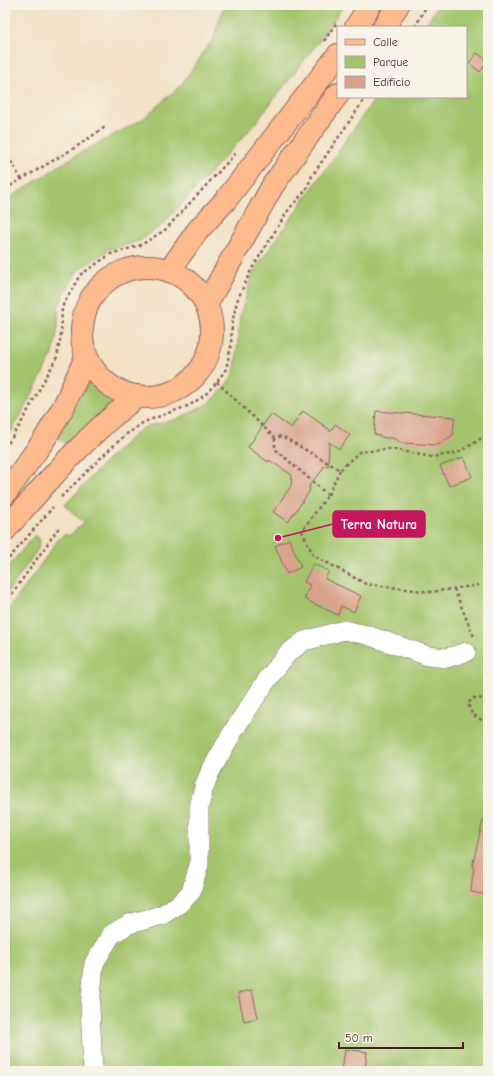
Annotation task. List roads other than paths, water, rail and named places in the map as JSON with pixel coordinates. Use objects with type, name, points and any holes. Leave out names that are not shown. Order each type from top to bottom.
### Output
[{"type":"main road","points":[[349,22],[370,5]]},
{"type":"main road","points":[[385,26],[398,5]]},
{"type":"main road","points":[[169,271],[198,230],[225,201],[330,50]]},
{"type":"main road","points":[[206,305],[273,185],[337,95]]},
{"type":"main road","points":[[149,267],[169,271],[184,279],[197,291],[206,305],[212,335],[209,350],[203,365],[194,377],[182,387],[166,394],[138,396],[115,389],[101,379],[92,368],[86,356],[83,346],[82,327],[87,308],[97,290],[112,278],[130,269],[149,267]]},
{"type":"main road","points":[[5,494],[44,440],[64,406],[86,356]]},
{"type":"main road","points":[[5,530],[69,457],[118,411],[138,396]]},
{"type":"lane","points":[[93,1071],[90,1007],[94,963],[112,934],[129,924],[162,915],[179,904],[192,892],[199,865],[199,807],[204,787],[210,772],[235,728],[267,680],[287,654],[304,641],[344,630],[367,635],[428,656],[447,658],[466,652]]},
{"type":"place","name":"Terra Natura","points":[[278,538]]}]
